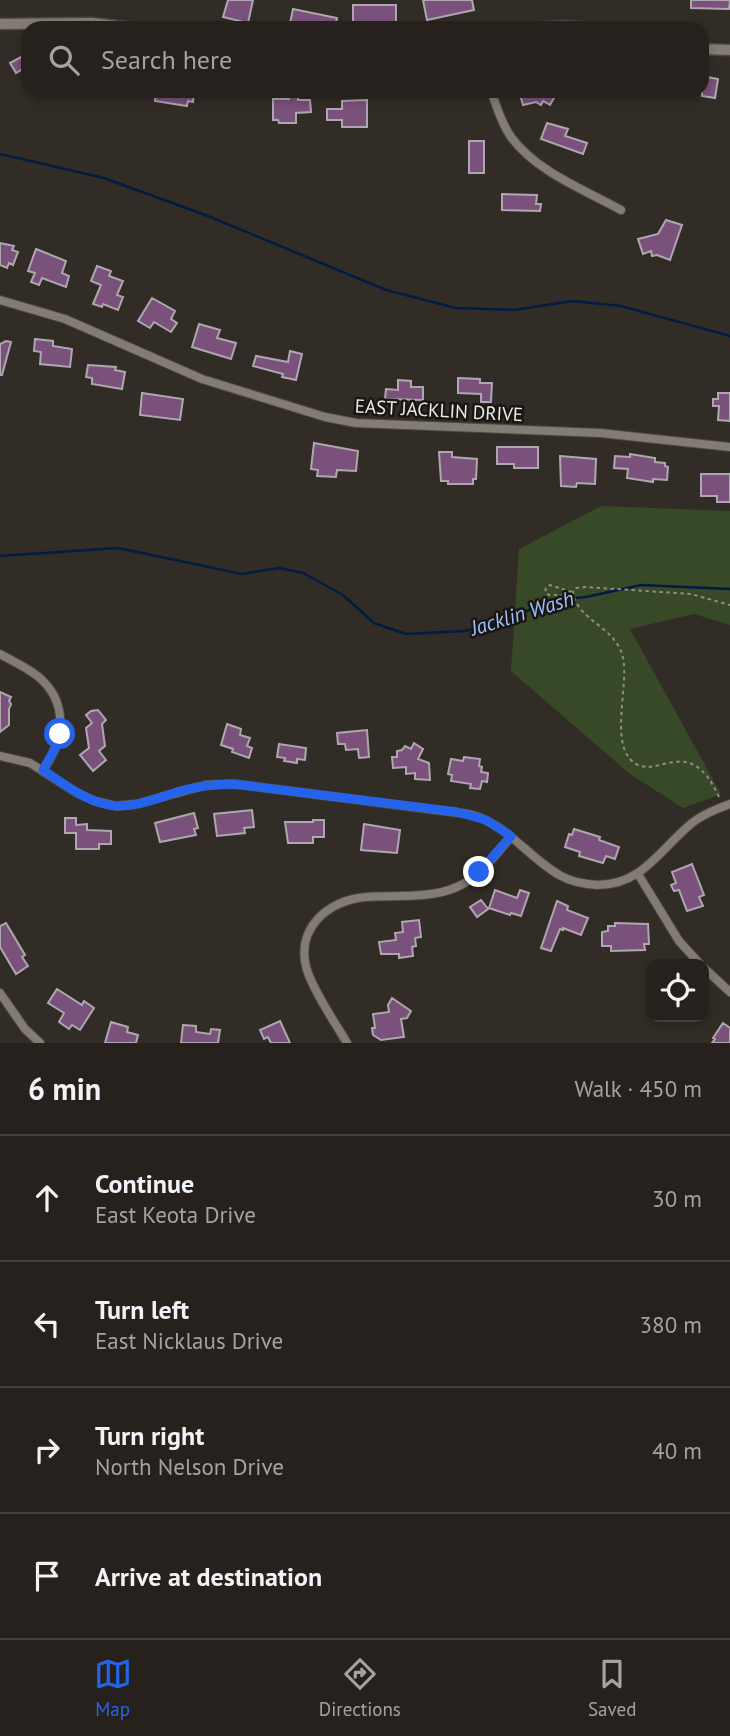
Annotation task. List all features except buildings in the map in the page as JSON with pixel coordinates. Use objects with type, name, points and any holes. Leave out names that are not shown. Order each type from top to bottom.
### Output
[{"type":"street","points":[[0,24],[21,24]]},
{"type":"street","points":[[709,49],[730,50]]},
{"type":"street","points":[[494,98],[511,137],[528,155],[547,170],[621,210]]},
{"type":"street","name":"EAST JACKLIN DRIVE","points":[[0,300],[65,318],[202,379],[304,411],[356,423],[600,433],[730,447]]},
{"type":"street","points":[[0,654],[42,680],[58,703],[60,734],[43,770]]},
{"type":"street","points":[[0,755],[43,770],[77,793],[95,801],[116,806],[137,804],[206,785],[234,784],[457,812],[486,820],[511,836],[544,865],[573,882],[602,885],[638,874],[692,823],[713,810],[728,805]]},
{"type":"street","points":[[347,1043],[307,968],[307,940],[318,918],[329,907],[350,899],[439,892],[455,888],[479,872],[511,836]]},
{"type":"street","points":[[638,874],[679,941],[695,959]]},
{"type":"street","points":[[709,973],[730,992]]},
{"type":"street","points":[[0,993],[25,1029],[40,1043]]},
{"type":"path","points":[[573,594],[550,595],[545,592],[550,585],[573,594],[583,611],[615,637],[620,645],[625,664],[621,732],[627,756],[634,763],[647,768],[677,760],[693,765],[709,778],[728,805]]},
{"type":"path","points":[[573,594],[576,588],[586,587],[643,590],[691,594],[730,605]]},
{"type":"green space","points":[[601,506],[730,511],[730,625],[694,614],[630,629],[721,794],[683,808],[630,774],[511,671],[519,549]]},
{"type":"waterway","points":[[0,154],[104,178],[208,216],[386,290],[456,308],[514,310],[573,301],[621,306],[730,336]]},
{"type":"waterway","name":"Jacklin Wash","points":[[0,556],[118,548],[242,574],[279,568],[303,573],[343,595],[374,623],[406,634],[464,631],[505,622],[547,601],[586,597],[641,585],[730,589]]},
{"type":"route","points":[[60,734],[43,770],[77,793],[95,801],[116,806],[137,804],[206,785],[234,784],[457,812],[486,820],[511,836],[479,872]]}]
